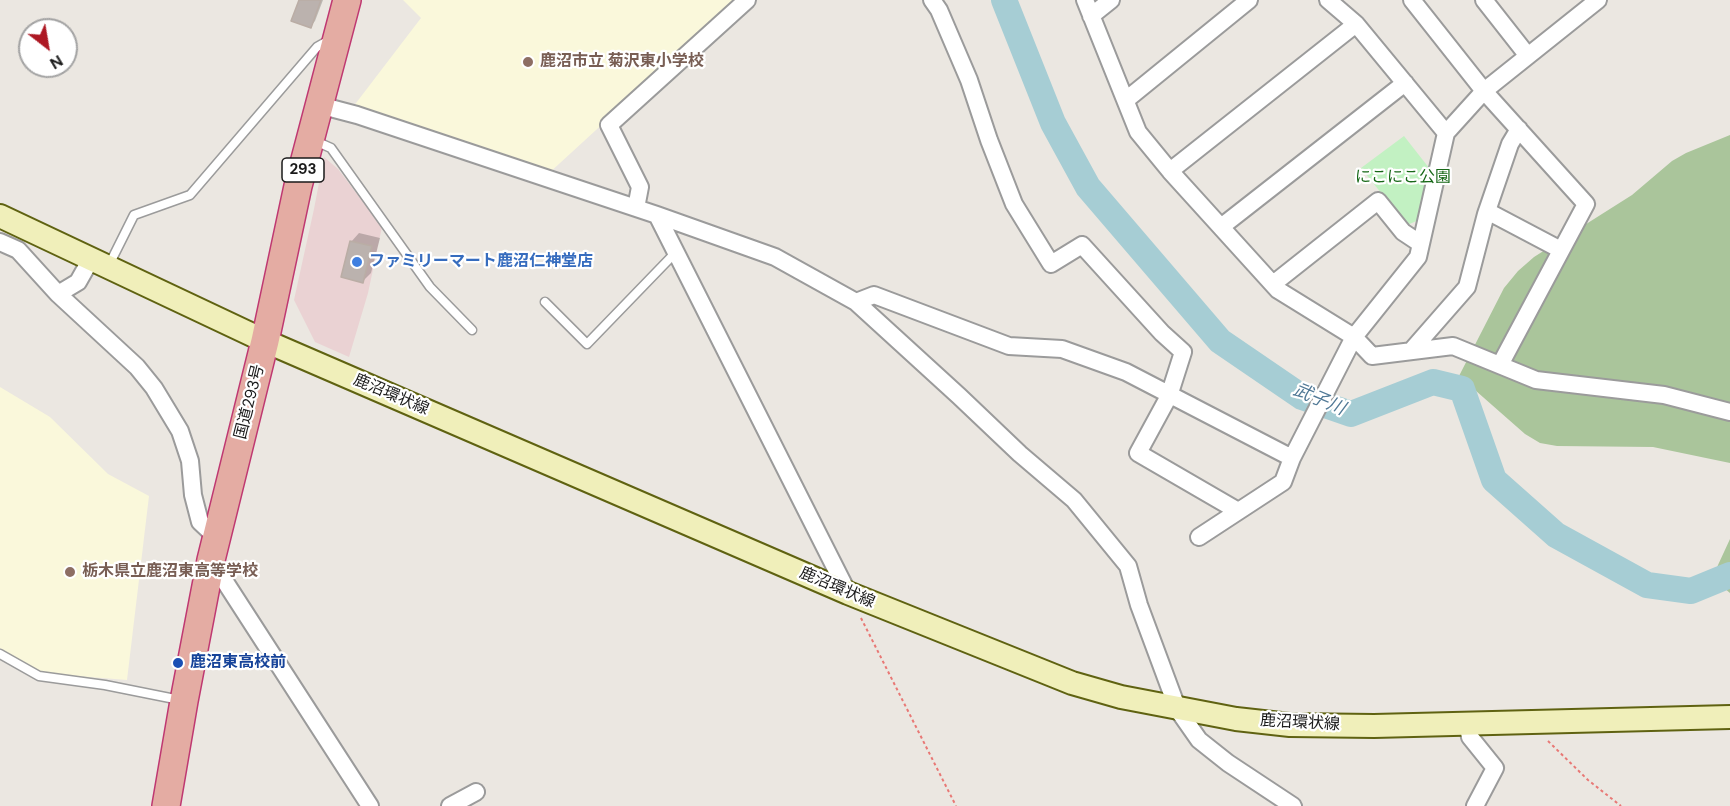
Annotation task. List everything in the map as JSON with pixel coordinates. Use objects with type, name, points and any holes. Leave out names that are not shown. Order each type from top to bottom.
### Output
[{"type":"highway","name":"国道293号","points":[[166,806],[183,701],[214,549],[265,341],[310,138],[347,0]]},
{"type":"main road","name":"鹿沼環状線","points":[[0,216],[265,341],[848,593],[1072,683],[1121,698],[1178,710],[1290,725],[1374,726],[1730,717]]},
{"type":"street","points":[[636,208],[640,187],[609,125],[747,0]]},
{"type":"street","points":[[1084,0],[1138,132],[1170,171],[1278,290],[1354,337],[1372,356],[1453,346],[1536,380],[1664,395],[1730,412]]},
{"type":"street","points":[[1091,16],[1111,0]]},
{"type":"street","points":[[1126,100],[1249,0]]},
{"type":"street","points":[[1328,0],[1356,24],[1446,133]]},
{"type":"street","points":[[1412,0],[1484,91],[1586,204],[1500,365]]},
{"type":"street","points":[[1484,0],[1528,56]]},
{"type":"street","points":[[1199,537],[1283,482],[1292,458],[1354,337],[1418,257],[1446,133],[1484,91],[1598,0]]},
{"type":"street","points":[[938,2],[1014,204],[1051,264],[1082,245],[1162,333],[1183,352],[1169,396],[1138,453],[1238,511]]},
{"type":"street","points":[[1170,171],[1356,24]]},
{"type":"street","points":[[1221,227],[1405,84]]},
{"type":"street","points":[[319,105],[357,115],[657,215],[775,257],[856,302],[1020,454],[1074,500],[1128,566],[1139,605],[1178,710],[1198,740],[1293,806]]},
{"type":"street","points":[[1411,351],[1467,287],[1487,211],[1510,144],[1519,129]]},
{"type":"street","points":[[1273,284],[1378,201],[1403,232],[1421,244]]},
{"type":"street","points":[[1487,211],[1561,250]]},
{"type":"street","points":[[657,215],[848,593]]},
{"type":"street","points":[[0,242],[18,249],[58,294],[137,367],[154,387],[180,431],[190,461],[193,495],[200,522],[367,805]]},
{"type":"street","points":[[58,294],[78,282],[100,263]]},
{"type":"street","points":[[856,302],[874,295],[1009,346],[1062,349],[1126,372],[1292,458]]},
{"type":"street","points":[[1467,723],[1470,737],[1495,768],[1475,806]]},
{"type":"street","points":[[450,806],[476,792]]},
{"type":"lane","points":[[100,263],[134,215],[190,195],[317,47],[337,36]]},
{"type":"lane","points":[[310,138],[331,148],[430,287],[472,330]]},
{"type":"lane","points":[[545,302],[587,344],[676,252]]},
{"type":"lane","points":[[0,654],[39,676],[105,685],[183,701]]},
{"type":"path","points":[[848,593],[956,806]]},
{"type":"path","points":[[1545,739],[1588,780],[1622,806]]},
{"type":"shaded area","name":"鹿沼市立 菊沢東小学校","points":[[403,0],[738,0],[548,174],[353,107],[421,18]]},
{"type":"shaded area","points":[[324,157],[338,169],[382,227],[368,293],[349,357],[315,342],[294,300]]},
{"type":"shaded area","name":"栃木県立鹿沼東高等学校","points":[[0,387],[50,417],[108,474],[149,496],[127,680],[40,673],[0,648]]},
{"type":"green space","points":[[1730,135],[1730,463],[1653,447],[1557,446],[1540,443],[1525,434],[1459,376],[1504,288],[1518,271],[1534,257],[1632,195],[1672,161]]},
{"type":"green space","name":"にこにこ公園","points":[[1404,136],[1433,173],[1419,220],[1407,225],[1361,168]]},
{"type":"green space","points":[[1730,539],[1730,593],[1712,578]]},
{"type":"building","points":[[299,0],[321,0],[311,28],[291,21]]},
{"type":"building","name":"ファミリーマート鹿沼仁神堂店","points":[[350,241],[372,246],[363,283],[341,277]]},
{"type":"waterway","name":"武子川","points":[[1004,0],[1053,123],[1088,187],[1220,341],[1302,397],[1351,414],[1433,382],[1462,389],[1494,480],[1556,535],[1647,585],[1691,591],[1730,575]]},
{"type":"place","name":"鹿沼市立 菊沢東小学校","points":[[528,62]]},
{"type":"place","name":"ファミリーマート鹿沼仁神堂店","points":[[357,262]]},
{"type":"place","name":"栃木県立鹿沼東高等学校","points":[[70,572]]},
{"type":"place","name":"鹿沼東高校前","points":[[178,663]]}]
